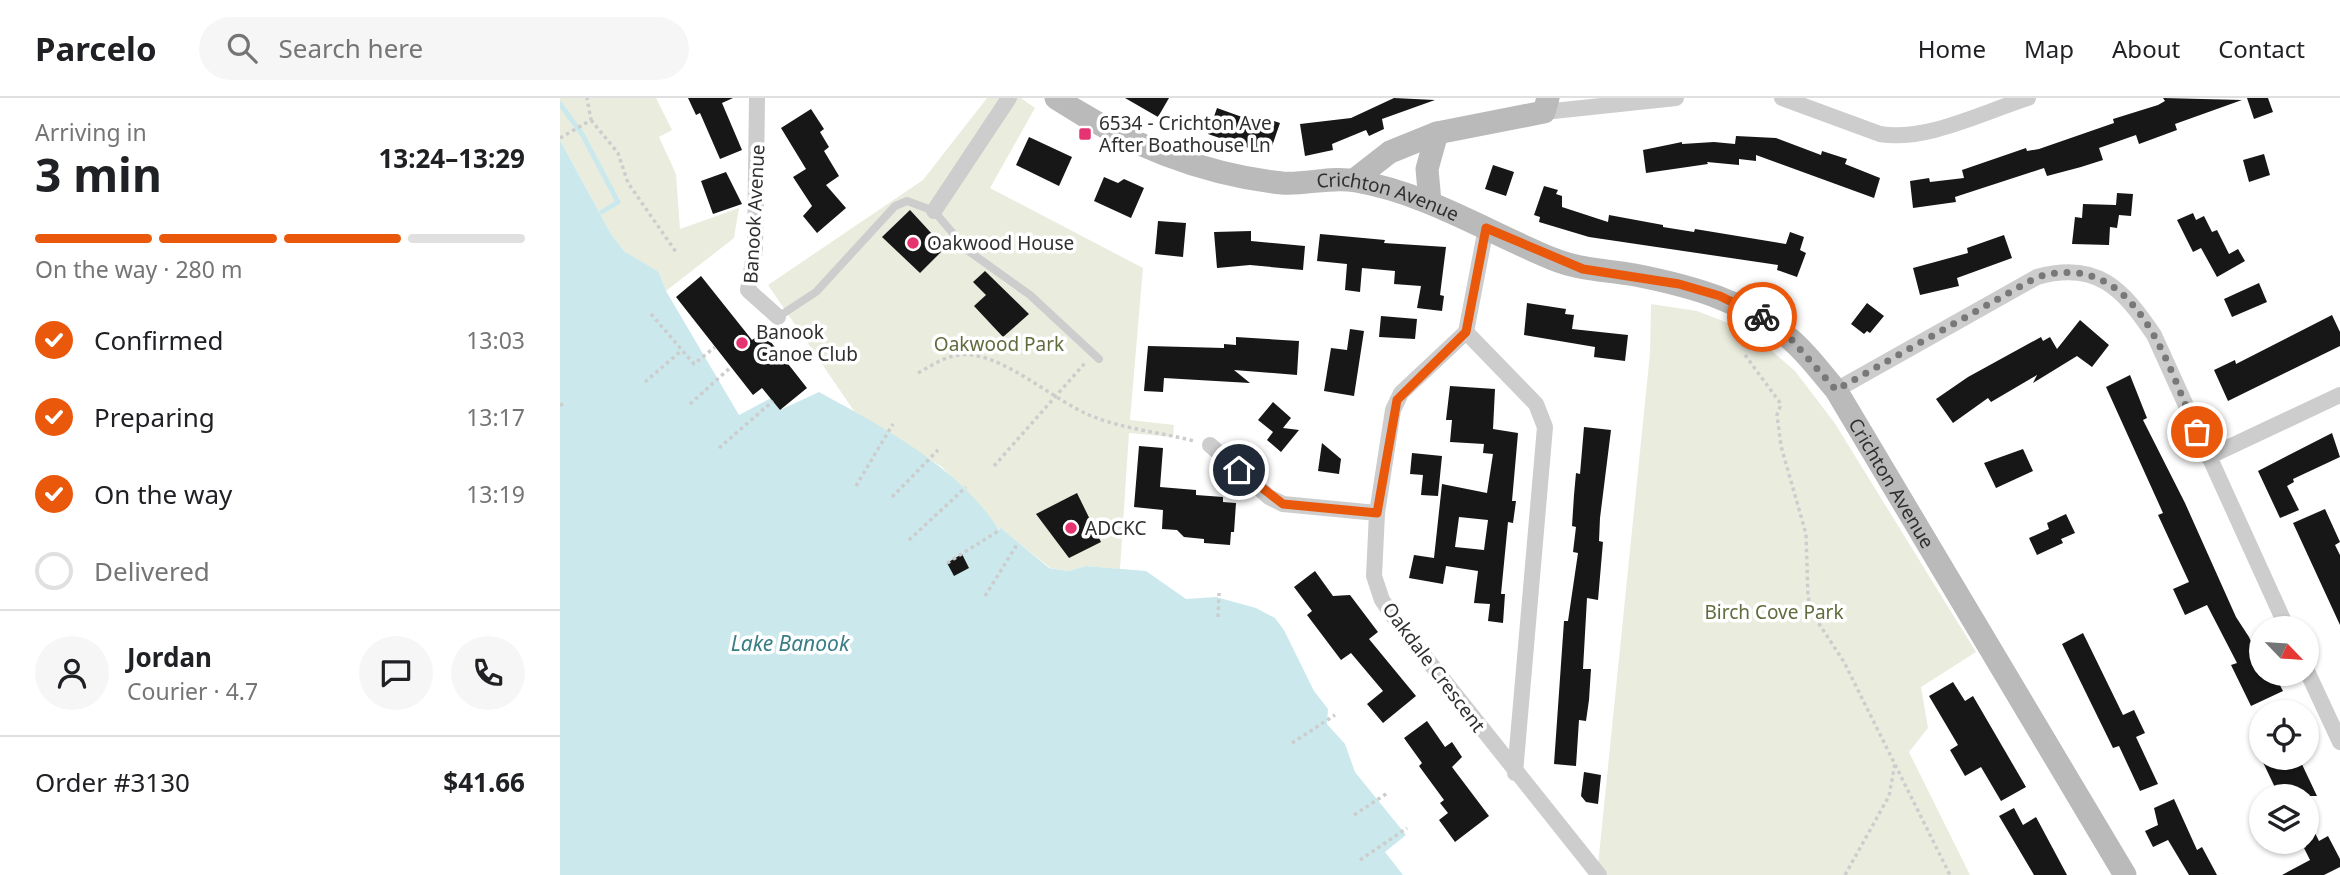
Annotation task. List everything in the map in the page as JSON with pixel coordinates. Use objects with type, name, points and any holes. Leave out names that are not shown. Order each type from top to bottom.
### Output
[{"type":"street","name":"Banook Avenue","points":[[757,98],[755,250],[748,290],[778,317]]},
{"type":"street","points":[[934,211],[1009,98]]},
{"type":"street","name":"Crichton Avenue","points":[[1056,98],[1134,143],[1224,174],[1284,183],[1354,180],[1430,202],[1583,269],[1633,275],[1720,296],[1759,315],[1791,339],[1836,390],[2125,875]]},
{"type":"street","points":[[1354,180],[1390,152],[1437,133],[1546,105],[1676,98]]},
{"type":"street","points":[[1782,98],[1880,134],[1896,137],[1923,132],[2028,98]]},
{"type":"street","points":[[1430,202],[1427,169],[1437,133]]},
{"type":"street","points":[[1486,228],[1466,332],[1536,404],[1545,427],[1515,773]]},
{"type":"street","points":[[1836,390],[2037,277],[2057,271],[2076,273],[2115,285],[2131,301],[2154,335],[2281,616]]},
{"type":"street","name":"Oakdale Crescent","points":[[1466,332],[1397,400],[1377,513],[1374,576],[1382,600],[1515,773],[1600,875]]},
{"type":"street","points":[[2208,457],[2340,395]]},
{"type":"street","points":[[1210,445],[1269,497],[1283,504],[1377,513]]},
{"type":"street","points":[[2314,686],[2340,742]]},
{"type":"lane","points":[[778,317],[816,292],[895,206],[907,201],[934,211],[967,250],[1030,295],[1096,356]]},
{"type":"path","points":[[587,98],[589,120],[618,153],[628,183],[677,252]]},
{"type":"path","points":[[562,136],[589,120]]},
{"type":"path","points":[[651,314],[694,364],[715,347]]},
{"type":"path","points":[[645,382],[681,349]]},
{"type":"path","points":[[918,373],[947,356],[974,355],[1001,365],[1052,397],[1111,424],[1210,445]]},
{"type":"path","points":[[1745,355],[1781,404],[1777,415],[1781,446],[1806,534],[1806,577],[1812,613],[1844,662],[1951,875]]},
{"type":"path","points":[[994,466],[1052,397],[1096,356]]},
{"type":"path","points":[[690,404],[731,367]]},
{"type":"path","points":[[719,448],[773,401]]},
{"type":"path","points":[[856,486],[893,424]]},
{"type":"path","points":[[892,497],[938,450]]},
{"type":"path","points":[[909,540],[965,487]]},
{"type":"path","points":[[947,562],[1000,530]]},
{"type":"path","points":[[985,596],[1018,543]]},
{"type":"path","points":[[1218,618],[1219,593]]},
{"type":"path","points":[[1292,743],[1335,715]]},
{"type":"path","points":[[1845,875],[1889,796],[1895,761]]},
{"type":"path","points":[[1354,815],[1389,792]]},
{"type":"path","points":[[1360,860],[1408,828]]},
{"type":"green space","points":[[560,98],[656,98],[672,130],[659,137],[676,174],[680,229],[739,208],[734,238],[666,291],[659,272],[628,256],[611,234],[560,140]]},
{"type":"green space","name":"Oakwood Park","points":[[987,98],[1021,98],[1035,108],[990,188],[1143,268],[1130,420],[1174,425],[1173,437],[1129,433],[1120,569],[1086,566],[1068,571],[1050,568],[1000,530],[942,467],[854,411],[768,285],[923,180]]},
{"type":"green space","name":"Birch Cove Park","points":[[1651,304],[1697,311],[1728,323],[1763,343],[1795,371],[1834,422],[1976,652],[1921,687],[1928,728],[1909,752],[1970,875],[1597,875],[1650,353]]},
{"type":"water","name":"Lake Banook","points":[[560,140],[611,234],[625,252],[659,272],[666,291],[739,415],[775,396],[780,410],[819,392],[894,435],[942,468],[983,508],[999,530],[1001,528],[1049,568],[1068,571],[1086,566],[1146,571],[1186,599],[1216,597],[1256,608],[1275,618],[1284,630],[1314,691],[1328,709],[1327,724],[1345,744],[1355,772],[1406,835],[1385,852],[1403,875],[560,875]]},
{"type":"building","points":[[688,98],[733,98],[722,103],[742,150],[720,159],[700,113],[696,115]]},
{"type":"building","points":[[1125,98],[1169,98],[1158,117]]},
{"type":"building","points":[[1394,98],[1435,100],[1382,119],[1384,129],[1369,136],[1366,130],[1332,144],[1333,150],[1305,156],[1300,124],[1351,118]]},
{"type":"building","points":[[2163,98],[2242,100],[2175,124],[2177,130],[2139,144],[2136,135],[2099,148],[2103,160],[2047,176],[2044,168],[1955,197],[1956,202],[1913,208],[1910,181],[1929,178],[1930,182],[1964,178],[1962,170],[2026,148],[2027,151],[2039,149],[2114,123],[2113,119],[2158,105],[2165,101]]},
{"type":"building","points":[[2247,98],[2268,98],[2273,112],[2254,119]]},
{"type":"building","points":[[1217,108],[1256,122],[1258,116],[1280,123],[1269,155],[1208,134]]},
{"type":"building","points":[[811,109],[824,129],[820,132],[829,147],[824,151],[839,176],[826,185],[846,208],[817,233],[803,216],[812,206],[793,177],[806,169],[781,128]]},
{"type":"building","points":[[1736,136],[1776,138],[1821,155],[1822,151],[1847,159],[1845,164],[1880,178],[1874,198],[1756,155],[1756,161],[1739,159],[1739,165],[1707,162],[1708,164],[1646,173],[1643,150],[1682,142],[1735,144]]},
{"type":"building","points":[[1029,137],[1072,157],[1059,186],[1016,165]]},
{"type":"building","points":[[2264,154],[2270,175],[2249,182],[2243,160]]},
{"type":"building","points":[[1493,165],[1514,172],[1506,196],[1485,189]]},
{"type":"building","points":[[726,172],[742,204],[713,214],[701,181]]},
{"type":"building","points":[[1104,177],[1118,183],[1124,179],[1144,188],[1131,218],[1094,201]]},
{"type":"building","points":[[1544,186],[1558,190],[1556,194],[1562,196],[1562,207],[1608,222],[1609,215],[1663,227],[1694,232],[1695,229],[1786,244],[1790,232],[1804,237],[1800,250],[1806,253],[1797,277],[1777,270],[1778,265],[1589,237],[1539,222],[1540,217],[1534,215]]},
{"type":"building","points":[[2117,193],[2133,194],[2131,216],[2119,215],[2117,228],[2110,227],[2109,245],[2072,244],[2075,217],[2082,218],[2083,204],[2116,205]]},
{"type":"building","name":"Oakwood House","points":[[910,210],[945,248],[920,273],[882,237]]},
{"type":"building","points":[[2193,213],[2196,220],[2204,216],[2212,232],[2217,230],[2229,254],[2238,249],[2245,261],[2217,277],[2201,248],[2193,252],[2177,220]]},
{"type":"building","points":[[1158,221],[1186,223],[1183,257],[1155,254]]},
{"type":"building","points":[[1251,231],[1251,241],[1305,246],[1303,270],[1250,265],[1217,268],[1214,232]]},
{"type":"building","points":[[1320,234],[1385,240],[1384,243],[1446,247],[1440,295],[1444,296],[1442,311],[1417,308],[1421,286],[1394,284],[1395,271],[1362,268],[1360,292],[1345,290],[1347,264],[1317,261]]},
{"type":"building","points":[[2004,235],[2012,258],[1957,278],[1959,286],[1920,295],[1913,268],[1968,253],[1967,248]]},
{"type":"building","points":[[985,271],[1029,314],[1003,337],[974,306],[986,295],[973,282]]},
{"type":"building","name":"Banook Canoe Club","points":[[701,276],[752,340],[763,332],[807,388],[780,410],[762,388],[753,395],[676,297]]},
{"type":"building","points":[[2259,283],[2267,302],[2232,317],[2224,299]]},
{"type":"building","points":[[1527,303],[1566,309],[1565,314],[1574,315],[1572,329],[1628,335],[1625,361],[1594,357],[1595,347],[1524,335]]},
{"type":"building","points":[[1867,303],[1884,316],[1870,333],[1867,331],[1864,334],[1851,324]]},
{"type":"building","points":[[2332,315],[2340,332],[2340,346],[2228,401],[2214,370],[2235,360],[2236,364]]},
{"type":"building","points":[[1381,316],[1417,319],[1415,339],[1379,337]]},
{"type":"building","points":[[2080,320],[2109,345],[2092,367],[2077,356],[2033,383],[2037,375],[1991,402],[1988,398],[1953,423],[1936,399],[1968,377],[2041,337],[2043,341],[2050,337],[2057,349]]},
{"type":"building","points":[[1350,329],[1364,331],[1354,396],[1324,391],[1331,348],[1347,350]]},
{"type":"building","points":[[1236,337],[1299,341],[1297,375],[1234,370],[1250,383],[1164,378],[1163,392],[1144,391],[1148,346],[1224,348],[1224,344],[1236,345]]},
{"type":"building","points":[[2130,375],[2147,418],[2143,420],[2185,503],[2236,617],[2249,637],[2249,686],[2280,686],[2283,691],[2264,700],[2249,702],[2231,665],[2237,663],[2207,605],[2185,615],[2173,589],[2189,582],[2158,515],[2163,513],[2106,387]]},
{"type":"building","points":[[1450,386],[1495,389],[1493,429],[1518,433],[1512,501],[1516,501],[1513,523],[1508,522],[1501,594],[1505,594],[1503,623],[1488,621],[1490,604],[1474,603],[1478,571],[1446,566],[1443,584],[1409,578],[1414,555],[1434,558],[1442,484],[1487,493],[1493,454],[1483,453],[1484,444],[1450,442],[1452,420],[1446,420]],"holes":[[[1459,517],[1488,520],[1484,550],[1455,547]]]},
{"type":"building","points":[[1273,402],[1291,418],[1283,428],[1299,430],[1281,452],[1267,440],[1273,432],[1258,420]]},
{"type":"building","points":[[1584,427],[1611,430],[1600,518],[1599,541],[1603,542],[1598,600],[1587,598],[1583,669],[1591,669],[1589,700],[1586,721],[1579,720],[1576,766],[1554,764],[1564,621],[1568,621],[1578,553],[1573,552],[1576,527],[1572,526],[1576,473],[1580,474]]},
{"type":"building","points":[[2332,433],[2340,457],[2293,479],[2294,482],[2287,486],[2299,510],[2280,518],[2258,471]]},
{"type":"building","points":[[1322,443],[1341,459],[1339,474],[1318,471]]},
{"type":"building","points":[[1139,446],[1163,448],[1160,487],[1196,490],[1196,495],[1223,497],[1223,502],[1236,503],[1234,532],[1231,532],[1230,545],[1204,543],[1204,539],[1184,537],[1177,530],[1162,529],[1163,510],[1134,507]]},
{"type":"building","points":[[2023,449],[2033,471],[1996,488],[1984,463]]},
{"type":"building","points":[[1412,453],[1442,456],[1438,496],[1421,495],[1423,475],[1410,474]]},
{"type":"building","name":"ADCKC","points":[[1077,493],[1101,542],[1069,558],[1036,514]]},
{"type":"building","points":[[2325,509],[2340,542],[2335,545],[2340,555],[2340,625],[2293,523]]},
{"type":"building","points":[[2066,514],[2075,533],[2061,539],[2063,543],[2037,555],[2029,538],[2049,529],[2047,523]]},
{"type":"building","points":[[962,554],[969,568],[954,576],[947,563]]},
{"type":"building","points":[[1315,571],[1333,596],[1350,595],[1378,632],[1369,639],[1416,696],[1383,723],[1367,704],[1383,691],[1351,653],[1341,660],[1307,615],[1312,611],[1294,587]]},
{"type":"building","points":[[2083,633],[2123,715],[2134,710],[2145,733],[2136,737],[2158,784],[2140,791],[2119,746],[2113,748],[2062,644]]},
{"type":"building","points":[[1953,682],[1965,701],[1973,696],[2026,787],[2001,801],[1981,767],[1965,776],[1950,750],[1958,745],[1929,696]]},
{"type":"building","points":[[1427,721],[1445,747],[1452,742],[1462,757],[1452,767],[1489,816],[1455,842],[1439,820],[1448,813],[1440,803],[1444,800],[1419,766],[1422,763],[1404,738]]},
{"type":"building","points":[[2267,770],[2305,770],[2311,784],[2273,784]]},
{"type":"building","points":[[1584,772],[1601,775],[1598,804],[1586,802],[1581,796]]},
{"type":"building","points":[[2174,799],[2197,850],[2202,847],[2217,875],[2189,875],[2168,840],[2153,847],[2145,831],[2158,825],[2154,808]]},
{"type":"building","points":[[2014,808],[2023,825],[2036,817],[2067,875],[2034,875],[1999,816]]},
{"type":"building","points":[[2328,836],[2340,859],[2340,867],[2324,875],[2282,875],[2310,860],[2307,854],[2319,854],[2319,841]]},
{"type":"waterway","points":[[560,104],[582,134],[618,202],[602,212]]},
{"type":"way so far","points":[[1762,317],[1791,339],[1836,390],[1854,383],[2037,277],[2057,271],[2099,278],[2115,285],[2131,301],[2154,335],[2197,432]]},
{"type":"place","name":"6534 - Crichton Ave After Boathouse Ln","points":[[1085,134]]},
{"type":"place","name":"Oakwood House","points":[[913,243]]},
{"type":"place","name":"Banook Canoe Club","points":[[742,343]]},
{"type":"place","name":"ADCKC","points":[[1071,528]]},
{"type":"route","points":[[1239,470],[1269,497],[1283,504],[1377,513],[1393,410],[1401,393],[1466,332],[1486,228],[1583,269],[1605,270],[1679,284],[1720,296],[1762,317]]}]
